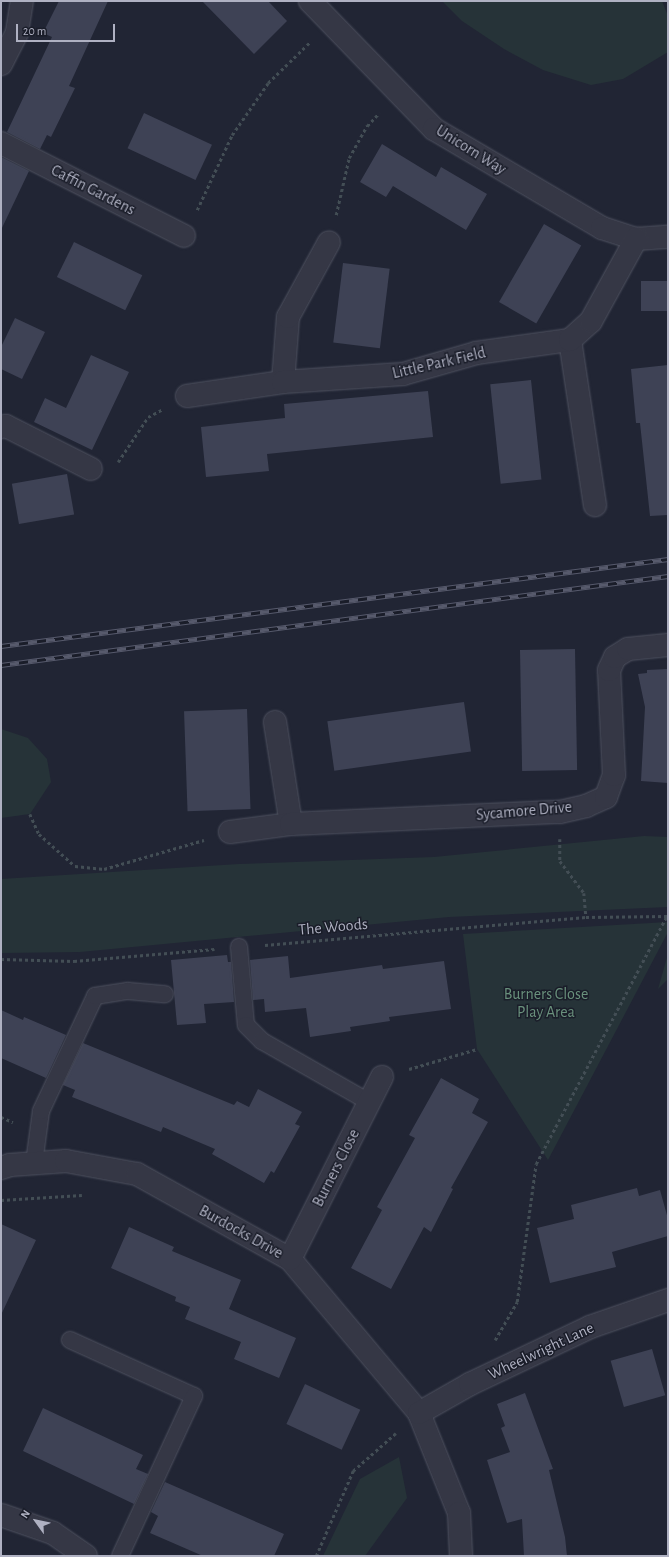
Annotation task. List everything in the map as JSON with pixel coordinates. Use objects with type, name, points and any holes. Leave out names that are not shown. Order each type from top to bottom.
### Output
[{"type":"street","points":[[1,64],[17,32],[22,1]]},
{"type":"street","name":"Unicorn Way","points":[[310,1],[434,129],[602,228],[636,239],[668,237]]},
{"type":"street","name":"Caffin Gardens","points":[[1,143],[184,236]]},
{"type":"street","points":[[594,505],[570,340],[591,321],[636,239]]},
{"type":"street","points":[[283,382],[288,317],[329,242]]},
{"type":"street","name":"Little Park Field","points":[[187,396],[283,382],[403,374],[476,353],[570,340]]},
{"type":"street","points":[[1,427],[6,426],[91,469]]},
{"type":"street","name":"Sycamore Drive","points":[[230,832],[291,824],[560,812],[586,806],[606,797],[614,775],[609,670],[615,657],[628,649],[668,645]]},
{"type":"street","points":[[275,722],[291,824]]},
{"type":"street","name":"Burners Close","points":[[290,1258],[382,1077]]},
{"type":"street","name":"Burdocks Drive","points":[[1,1168],[34,1163],[66,1162],[137,1174],[290,1258],[419,1413],[459,1513],[461,1556]]},
{"type":"street","name":"Wheelwright Lane","points":[[419,1413],[470,1384],[590,1327],[668,1300]]},
{"type":"street","points":[[1,1515],[52,1533],[86,1556]]},
{"type":"lane","points":[[239,947],[246,1025],[262,1041],[369,1102]]},
{"type":"lane","points":[[34,1163],[41,1111],[94,996],[128,990],[165,994]]},
{"type":"lane","points":[[70,1340],[194,1396],[120,1556]]},
{"type":"path","points":[[184,236],[232,135],[268,83],[330,22]]},
{"type":"path","points":[[329,242],[349,158],[367,126],[399,92]]},
{"type":"path","points":[[91,469],[120,462],[148,417],[187,396]]},
{"type":"path","points":[[560,812],[560,861],[584,894],[586,917]]},
{"type":"path","points":[[30,814],[39,834],[75,866],[104,869],[230,832]]},
{"type":"path","points":[[493,1343],[517,1302],[536,1164],[667,916]]},
{"type":"path","name":"The Woods","points":[[1,959],[74,961],[586,917],[667,916]]},
{"type":"path","points":[[382,1077],[478,1049]]},
{"type":"path","points":[[1,1200],[84,1195]]},
{"type":"path","points":[[316,1556],[354,1471],[419,1413]]},
{"type":"green space","points":[[442,1],[662,1],[668,16],[668,52],[623,79],[591,85],[543,70],[504,49],[462,21]]},
{"type":"green space","points":[[1,729],[28,738],[47,759],[51,782],[30,814],[1,818]]},
{"type":"green space","points":[[644,836],[668,837],[668,907],[449,917],[80,952],[1,953],[1,879],[239,864],[434,857]]},
{"type":"green space","name":"Burners Close Play Area","points":[[668,922],[668,932],[548,1160],[477,1049],[463,934]]},
{"type":"green space","points":[[668,954],[668,979],[658,989]]},
{"type":"green space","points":[[399,1457],[407,1498],[365,1556],[323,1556],[360,1479]]},
{"type":"building","points":[[59,1],[108,1],[69,86],[75,88],[51,137],[47,135],[40,149],[7,132],[52,37],[43,33]]},
{"type":"building","points":[[202,1],[268,1],[287,21],[254,54]]},
{"type":"building","points":[[144,113],[212,145],[195,180],[128,148]]},
{"type":"building","points":[[382,144],[436,177],[441,167],[487,194],[466,230],[393,186],[386,197],[360,182]]},
{"type":"building","points":[[1,157],[29,171],[1,230]]},
{"type":"building","points":[[544,224],[581,246],[536,323],[499,302]]},
{"type":"building","points":[[74,242],[142,275],[125,310],[57,277]]},
{"type":"building","points":[[343,263],[390,269],[380,348],[333,342]]},
{"type":"building","points":[[641,281],[668,281],[668,311],[641,311]]},
{"type":"building","points":[[15,318],[45,332],[22,379],[1,369],[1,347]]},
{"type":"building","points":[[91,355],[129,372],[92,450],[34,422],[45,398],[66,408]]},
{"type":"building","points":[[668,365],[668,515],[650,516],[640,423],[636,423],[631,369]]},
{"type":"building","points":[[531,380],[541,479],[501,484],[490,384]]},
{"type":"building","points":[[428,391],[433,437],[267,454],[269,471],[206,477],[201,427],[285,418],[284,404]]},
{"type":"building","points":[[67,474],[74,514],[19,524],[12,484]]},
{"type":"building","points":[[575,649],[577,770],[522,771],[520,650]]},
{"type":"building","points":[[668,669],[668,783],[641,781],[645,707],[638,674],[647,673],[647,670]]},
{"type":"building","points":[[464,702],[471,752],[334,771],[327,721]]},
{"type":"building","points":[[247,709],[250,809],[188,811],[184,711]]},
{"type":"building","points":[[227,955],[228,962],[231,962],[234,1002],[204,1004],[206,1023],[177,1025],[171,960]]},
{"type":"building","points":[[288,956],[290,978],[382,965],[383,969],[444,961],[451,1009],[389,1017],[390,1021],[350,1027],[351,1031],[310,1037],[306,1008],[265,1012],[264,999],[253,1000],[250,960]]},
{"type":"building","points":[[1,1010],[23,1020],[24,1017],[66,1035],[46,1078],[1,1058]]},
{"type":"building","points":[[83,1043],[234,1105],[237,1101],[249,1107],[258,1089],[302,1112],[295,1124],[300,1126],[274,1173],[271,1171],[264,1183],[212,1154],[215,1149],[163,1127],[161,1132],[72,1097],[75,1090],[63,1085]]},
{"type":"building","points":[[441,1078],[479,1099],[472,1113],[488,1122],[451,1188],[453,1189],[431,1232],[424,1227],[391,1289],[351,1268],[382,1210],[377,1207],[415,1138],[409,1135]]},
{"type":"building","points":[[637,1188],[639,1196],[660,1190],[668,1219],[668,1236],[612,1252],[616,1267],[550,1283],[537,1228],[574,1219],[571,1205]]},
{"type":"building","points":[[1,1224],[36,1240],[1,1315]]},
{"type":"building","points":[[129,1227],[174,1247],[172,1251],[241,1280],[229,1309],[296,1338],[279,1378],[234,1359],[241,1342],[185,1319],[190,1307],[175,1301],[176,1297],[111,1268]]},
{"type":"building","points":[[652,1349],[665,1395],[624,1407],[611,1361]]},
{"type":"building","points":[[305,1384],[360,1410],[342,1450],[286,1424]]},
{"type":"building","points":[[525,1393],[553,1469],[549,1470],[565,1537],[567,1556],[524,1556],[522,1519],[507,1523],[487,1460],[510,1452],[501,1428],[505,1426],[497,1404]]},
{"type":"building","points":[[43,1408],[143,1455],[136,1469],[148,1474],[134,1504],[23,1451]]},
{"type":"building","points":[[165,1482],[284,1534],[274,1556],[203,1556],[150,1533],[158,1516],[151,1512]]},
{"type":"railway","points":[[1,646],[668,559]]},
{"type":"railway","points":[[1,665],[668,576]]}]
